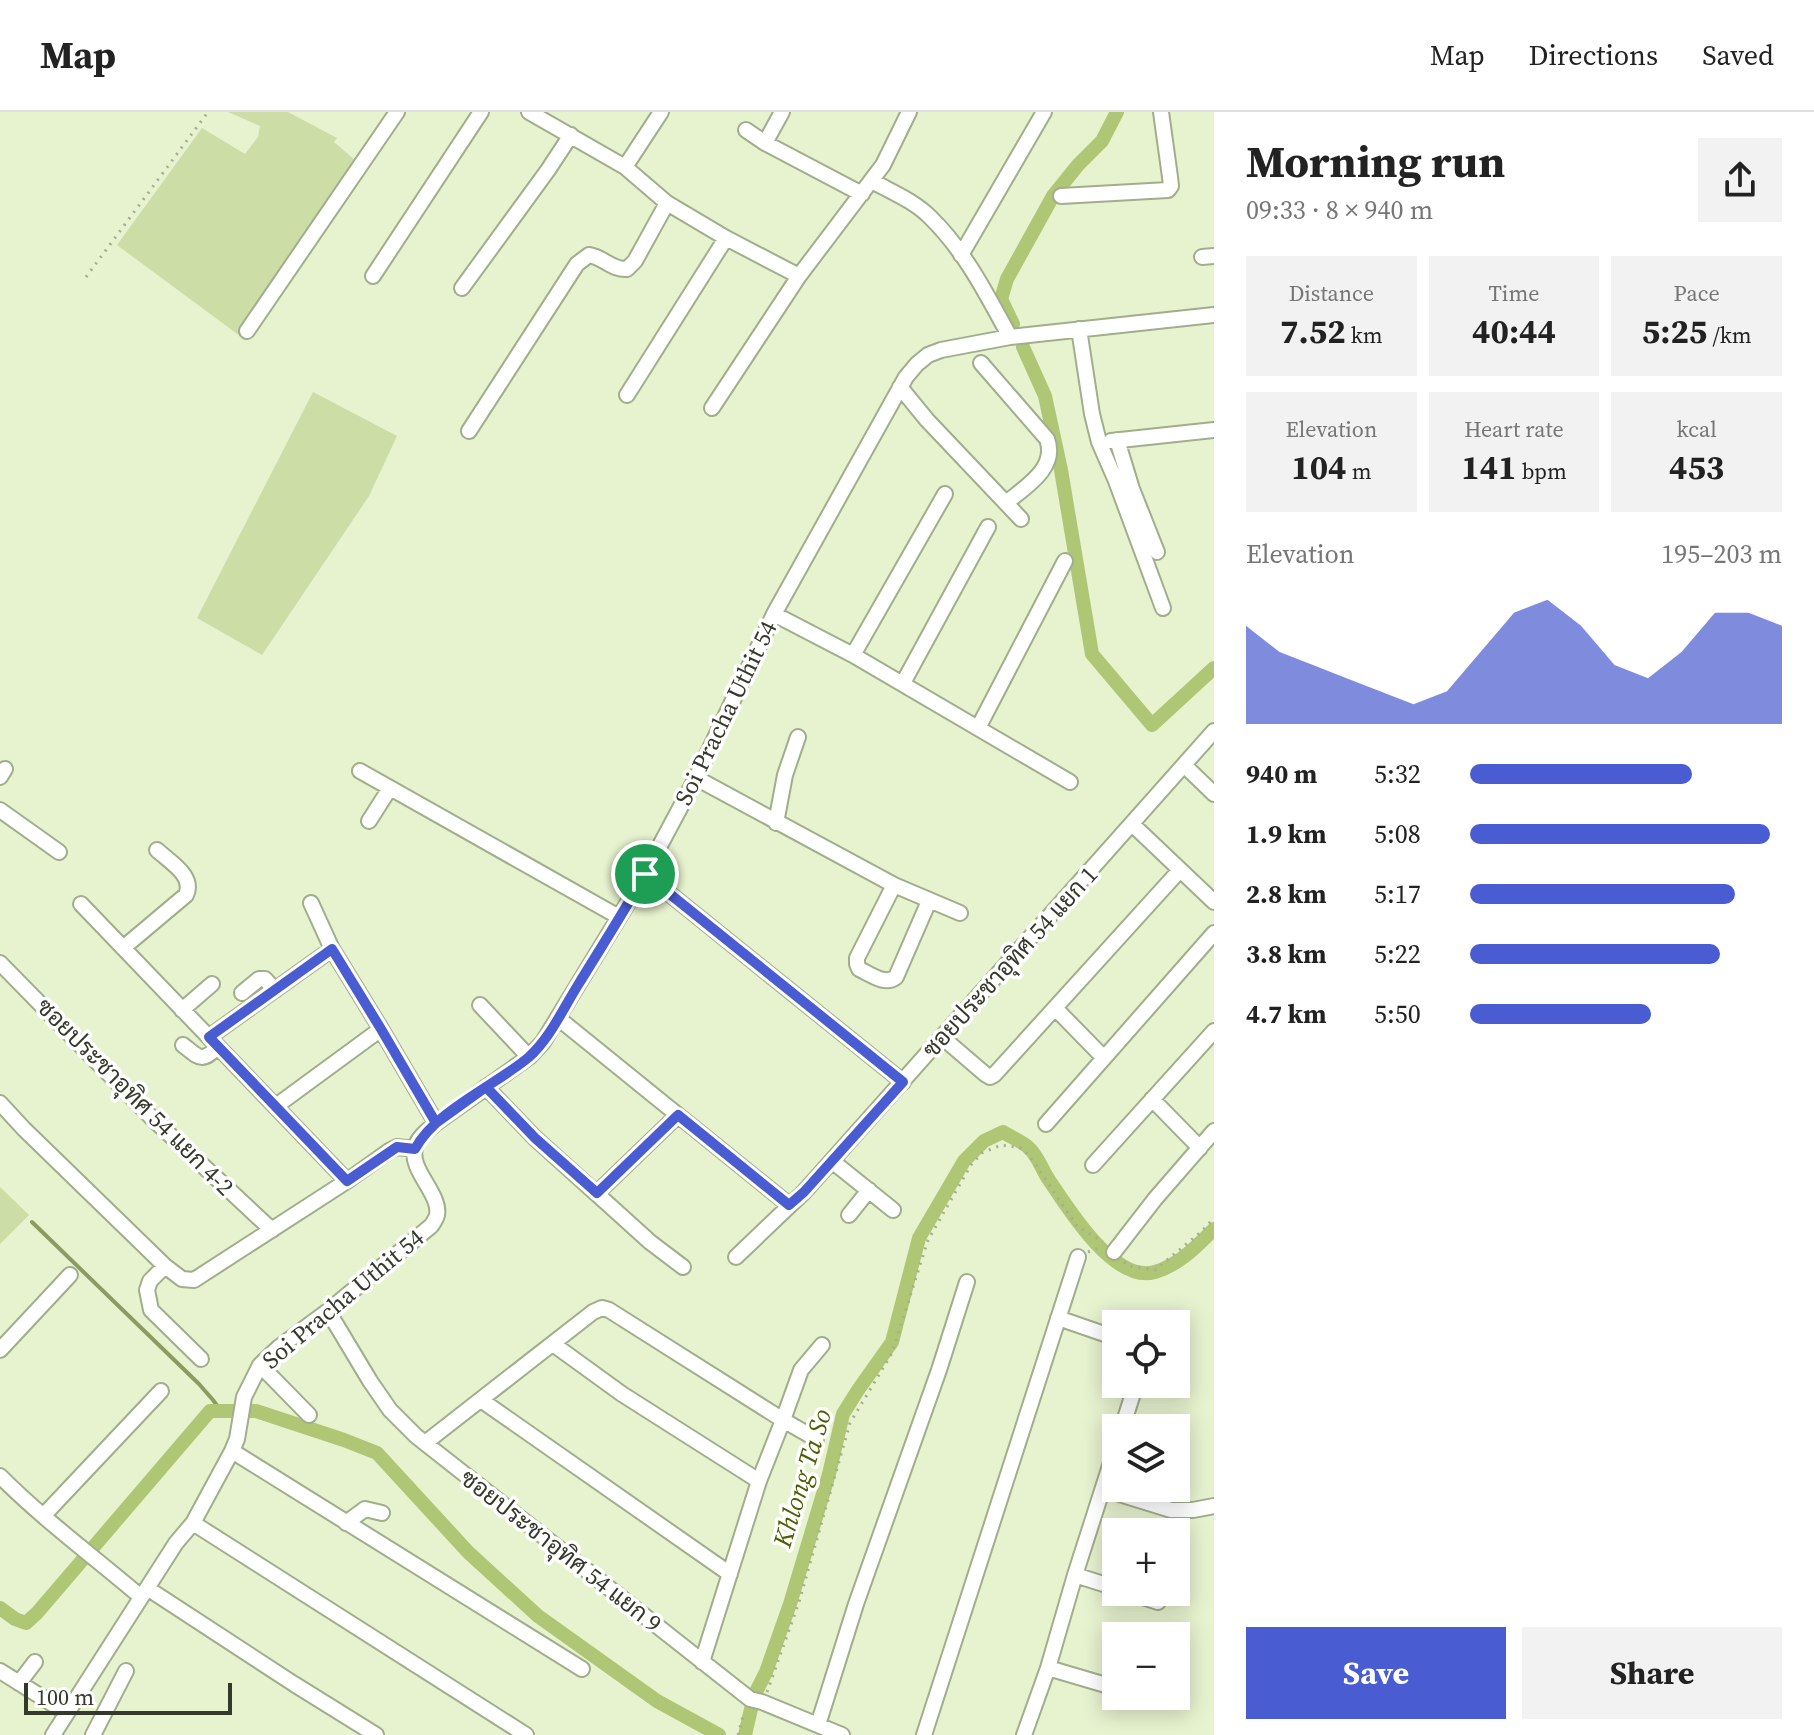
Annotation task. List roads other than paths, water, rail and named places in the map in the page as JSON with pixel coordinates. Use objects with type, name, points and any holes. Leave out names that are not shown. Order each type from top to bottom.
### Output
[{"type":"street","points":[[247,331],[397,112]]},
{"type":"street","points":[[373,276],[481,112]]},
{"type":"street","points":[[529,112],[625,167],[667,203],[799,276]]},
{"type":"street","points":[[625,167],[661,112]]},
{"type":"street","points":[[765,143],[782,112]]},
{"type":"street","points":[[712,408],[799,276],[883,165],[909,112]]},
{"type":"street","points":[[961,255],[1044,112]]},
{"type":"street","points":[[1061,196],[1168,190],[1171,186],[1161,112]]},
{"type":"street","points":[[746,130],[862,194]]},
{"type":"street","points":[[462,288],[571,135]]},
{"type":"street","points":[[872,181],[909,201],[930,217],[978,278],[1010,337]]},
{"type":"street","points":[[469,431],[577,264],[585,257],[594,255],[617,269],[627,269],[635,261],[667,203]]},
{"type":"street","points":[[627,395],[726,238]]},
{"type":"street","name":"Soi Pracha Uthit 54","points":[[53,1735],[176,1543],[193,1523],[232,1451],[244,1397],[260,1365],[431,1226],[437,1216],[436,1205],[415,1162],[415,1149],[422,1135],[529,1057],[543,1042],[645,874],[696,778],[774,614],[900,387],[917,364],[941,350],[1010,337],[1214,315]]},
{"type":"street","points":[[1079,329],[1099,442],[1163,608]]},
{"type":"street","points":[[981,363],[1049,445],[1050,457],[1046,465],[1006,503]]},
{"type":"street","points":[[900,387],[1021,519]]},
{"type":"street","points":[[1099,442],[1214,430]]},
{"type":"street","points":[[1117,440],[1157,552]]},
{"type":"street","points":[[853,655],[945,494]]},
{"type":"street","points":[[903,683],[988,527]]},
{"type":"street","points":[[978,728],[1065,561]]},
{"type":"street","points":[[774,614],[903,683],[1070,782]]},
{"type":"street","name":"ซอยประชาอุทิศ 54 แยก 1","points":[[736,1257],[804,1192],[1214,731]]},
{"type":"street","points":[[776,823],[785,775],[798,737]]},
{"type":"street","points":[[1184,765],[1214,794]]},
{"type":"street","points":[[360,771],[619,917]]},
{"type":"street","points":[[696,778],[894,885],[960,913]]},
{"type":"street","points":[[369,821],[390,788]]},
{"type":"street","points":[[0,810],[59,852]]},
{"type":"street","points":[[1132,824],[1214,902]]},
{"type":"street","points":[[123,948],[186,895],[190,888],[188,879],[157,850]]},
{"type":"street","points":[[943,1038],[990,1077],[994,1075],[1180,870]]},
{"type":"street","points":[[645,874],[903,1082]]},
{"type":"street","points":[[894,885],[857,958],[859,969],[885,981],[896,977],[929,901]]},
{"type":"street","points":[[311,903],[332,949],[436,1123]]},
{"type":"street","points":[[81,904],[347,1181]]},
{"type":"street","points":[[1046,1124],[1214,933]]},
{"type":"street","points":[[183,1045],[200,1058],[207,1058],[213,1042],[275,990],[332,949]]},
{"type":"street","name":"ซอยประชาอุทิศ 54 แยก 4-2","points":[[0,963],[155,1121],[272,1230]]},
{"type":"street","points":[[242,993],[259,979],[265,979],[275,990]]},
{"type":"street","points":[[182,1010],[212,984]]},
{"type":"street","points":[[480,1005],[529,1057]]},
{"type":"street","points":[[1055,1008],[1104,1058]]},
{"type":"street","points":[[558,1018],[789,1205]]},
{"type":"street","points":[[276,1106],[381,1029]]},
{"type":"street","points":[[1093,1165],[1214,1031]]},
{"type":"street","points":[[486,1087],[535,1138],[650,1242],[683,1267]]},
{"type":"street","points":[[1152,1099],[1200,1148]]},
{"type":"street","points":[[0,1103],[165,1266],[182,1279],[194,1280],[397,1147],[415,1149]]},
{"type":"street","points":[[597,1193],[678,1115]]},
{"type":"street","points":[[1108,1247],[1214,1131]]},
{"type":"street","points":[[832,1161],[893,1210]]},
{"type":"street","points":[[849,1215],[869,1190]]},
{"type":"street","points":[[924,1735],[1078,1257]]},
{"type":"street","points":[[165,1266],[150,1281],[147,1290],[151,1310],[201,1359]]},
{"type":"street","points":[[0,1350],[70,1275]]},
{"type":"street","points":[[818,1725],[856,1604],[967,1282]]},
{"type":"street","points":[[425,1443],[602,1308],[816,1439]]},
{"type":"street","name":"ซอยประชาอุทิศ 54 แยก 9","points":[[328,1311],[390,1410],[425,1443],[702,1662],[756,1700],[842,1735]]},
{"type":"street","points":[[1058,1318],[1102,1333]]},
{"type":"street","points":[[553,1344],[622,1394],[759,1481]]},
{"type":"street","points":[[702,1662],[759,1481],[801,1370],[822,1345]]},
{"type":"street","points":[[260,1365],[309,1415]]},
{"type":"street","points":[[44,1515],[161,1391]]},
{"type":"street","points":[[481,1400],[730,1574]]},
{"type":"street","points":[[232,1451],[582,1669]]},
{"type":"street","points":[[0,1476],[73,1542],[144,1592],[376,1735]]},
{"type":"street","points":[[1024,1735],[1102,1492]]},
{"type":"street","points":[[1145,1502],[1171,1510],[1214,1506]]},
{"type":"street","points":[[346,1523],[365,1509],[382,1513]]},
{"type":"street","points":[[193,1523],[526,1735]]},
{"type":"street","points":[[1075,1575],[1102,1584]]},
{"type":"street","points":[[19,1683],[35,1662]]},
{"type":"street","points":[[1048,1668],[1102,1684]]},
{"type":"street","points":[[0,1671],[67,1713]]},
{"type":"street","points":[[93,1735],[126,1671]]},
{"type":"waterway","points":[[1013,324],[1001,299],[1007,279],[1053,196],[1102,141],[1117,112]]},
{"type":"waterway","points":[[1023,347],[1045,396],[1061,470],[1092,654],[1152,725],[1214,668]]},
{"type":"waterway","name":"Khlong Ta So","points":[[745,1735],[754,1696],[766,1672],[790,1604],[829,1474],[843,1414],[892,1342],[919,1238],[964,1161],[984,1141],[1003,1132],[1024,1144],[1035,1155],[1046,1176],[1094,1241],[1108,1256],[1139,1273],[1155,1272],[1172,1265],[1214,1229]]},
{"type":"waterway","points":[[32,1222],[199,1384],[221,1411]]},
{"type":"waterway","points":[[0,1608],[26,1623],[37,1613],[210,1411],[256,1411],[377,1453],[468,1552],[538,1616],[657,1701],[719,1735]]}]
